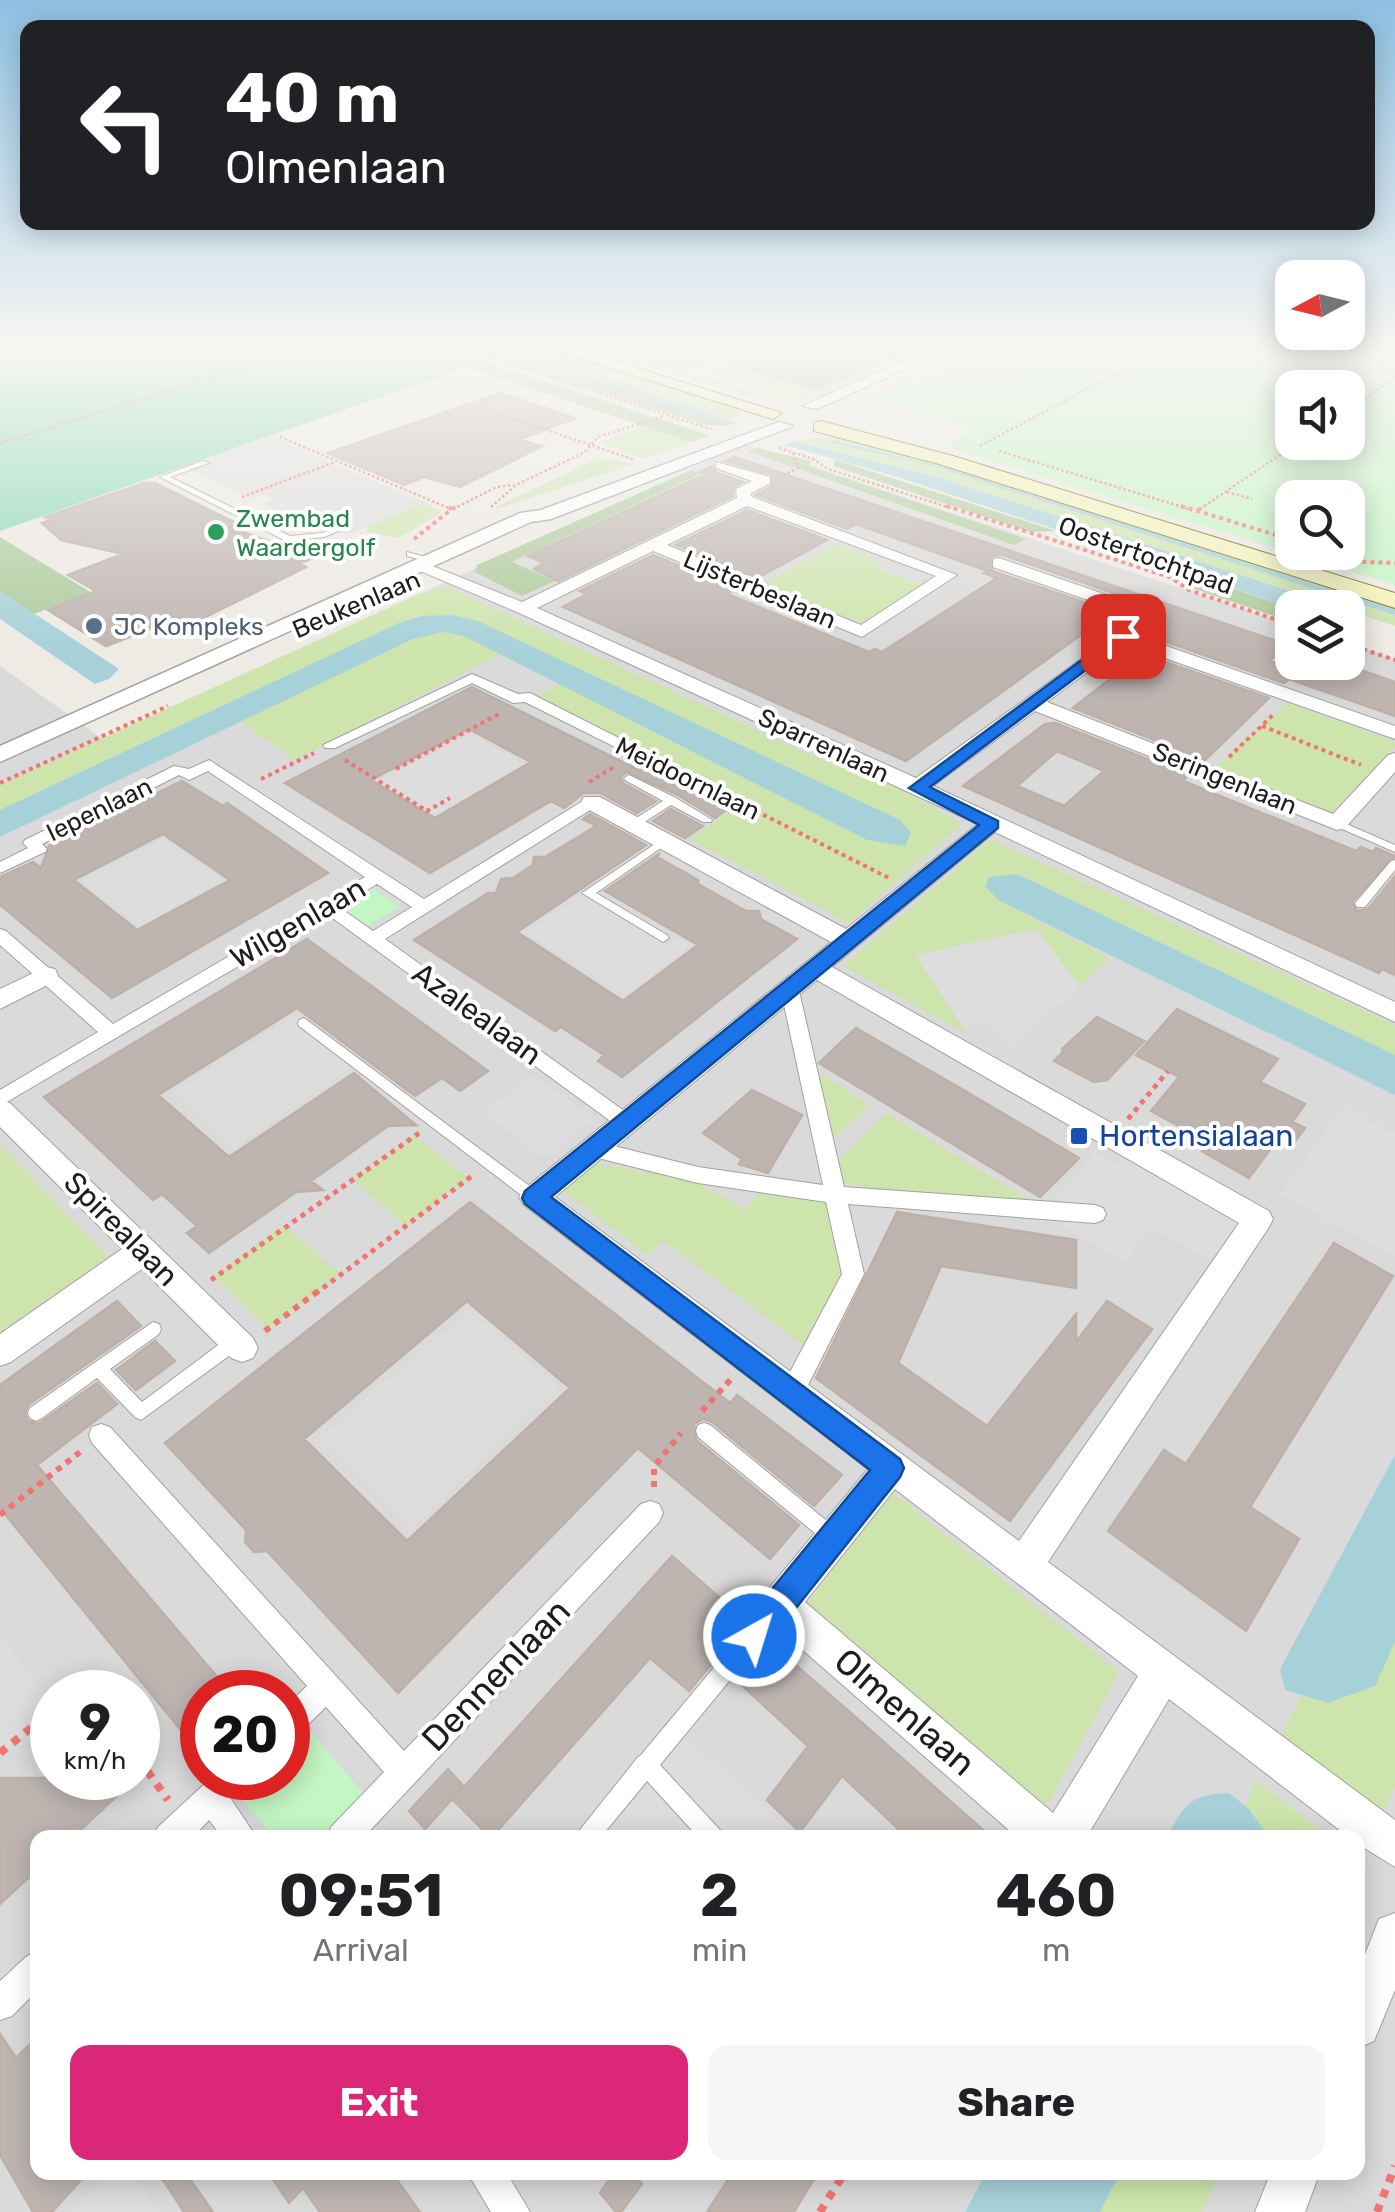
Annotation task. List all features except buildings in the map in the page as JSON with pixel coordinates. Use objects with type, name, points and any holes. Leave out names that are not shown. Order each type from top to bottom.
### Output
[{"type":"main road","points":[[913,448],[1395,601]]},
{"type":"main road","points":[[933,448],[1395,592]]},
{"type":"street","name":"Beukenlaan","points":[[0,758],[422,562],[536,522],[544,515],[716,448]]},
{"type":"street","points":[[721,465],[764,480],[740,492],[746,500]]},
{"type":"street","name":"Lijsterbeslaan","points":[[523,608],[653,544],[746,500],[949,575],[862,632],[653,544]]},
{"type":"street","name":"Sparrenlaan","points":[[422,562],[918,788],[1395,1013]]},
{"type":"street","points":[[999,562],[1133,610],[1114,625],[1123,636],[1395,733]]},
{"type":"street","points":[[918,788],[1123,636]]},
{"type":"street","name":"Meidoornlaan","points":[[330,745],[463,679],[474,679],[518,700],[525,696],[740,803]]},
{"type":"street","name":"Seringenlaan","points":[[1033,703],[1338,823],[1389,766]]},
{"type":"street","name":"Iepenlaan","points":[[0,868],[38,848],[30,843],[180,769],[189,775],[210,765],[244,788]]},
{"type":"street","points":[[244,788],[377,877]]},
{"type":"street","points":[[372,939],[591,792],[634,824],[849,942]]},
{"type":"street","points":[[991,824],[534,1198],[1395,1846]]},
{"type":"street","name":"Wilgenlaan","points":[[0,1099],[377,877],[424,907]]},
{"type":"street","name":"Azalealaan","points":[[327,906],[627,1122]]},
{"type":"street","points":[[0,935],[111,1034]]},
{"type":"street","points":[[818,968],[1258,1219],[1024,1566]]},
{"type":"street","points":[[0,1000],[46,976]]},
{"type":"street","points":[[790,991],[853,1274],[792,1391]]},
{"type":"street","name":"Spirealaan","points":[[0,1110],[239,1345]]},
{"type":"street","points":[[594,1150],[698,1175],[837,1195],[1095,1214]]},
{"type":"street","points":[[0,1352],[142,1252]]},
{"type":"street","points":[[101,1435],[403,1772]]},
{"type":"street","points":[[779,1604],[890,1468]]},
{"type":"street","name":"Dennenlaan","points":[[349,1830],[650,1513]]},
{"type":"street","name":"Olmenlaan","points":[[779,1604],[1041,1830]]},
{"type":"street","points":[[1067,1830],[1162,1672]]},
{"type":"street","points":[[310,1703],[326,1688]]},
{"type":"street","points":[[177,1830],[208,1800]]},
{"type":"street","points":[[226,1800],[239,1830]]},
{"type":"street","points":[[1365,2008],[1395,1935]]},
{"type":"street","points":[[0,2004],[30,1975]]},
{"type":"street","points":[[490,2180],[512,2212]]},
{"type":"street","points":[[1280,2212],[1293,2180]]},
{"type":"lane","points":[[205,463],[164,478],[289,539],[324,535],[346,526]]},
{"type":"lane","points":[[630,778],[707,820]]},
{"type":"lane","points":[[634,824],[672,800]]},
{"type":"lane","points":[[1338,823],[1395,849]]},
{"type":"lane","points":[[664,841],[588,893],[664,938]]},
{"type":"lane","points":[[1361,904],[1395,863]]},
{"type":"lane","points":[[304,1023],[534,1198]]},
{"type":"lane","points":[[36,1413],[153,1329]]},
{"type":"lane","points":[[100,1370],[141,1412],[239,1345]]},
{"type":"lane","points":[[704,1431],[833,1538]]},
{"type":"lane","points":[[592,1830],[779,1604]]},
{"type":"lane","points":[[645,1764],[707,1830]]},
{"type":"path","points":[[306,448],[452,510]]},
{"type":"path","points":[[483,514],[516,485],[589,448]]},
{"type":"path","points":[[601,448],[642,462]]},
{"type":"path","name":"Oostertochtpad","points":[[798,448],[828,469],[1170,577],[1189,590],[1275,619]]},
{"type":"path","points":[[1275,459],[1197,511],[1275,535]]},
{"type":"path","points":[[221,506],[338,462]]},
{"type":"path","points":[[413,539],[452,510],[497,487],[516,485]]},
{"type":"path","points":[[1228,492],[1252,499]]},
{"type":"path","points":[[1365,562],[1395,562]]},
{"type":"path","points":[[1365,650],[1395,660]]},
{"type":"path","points":[[1212,773],[1293,697]]},
{"type":"path","points":[[396,769],[518,700]]},
{"type":"path","points":[[1262,726],[1389,766]]},
{"type":"path","points":[[462,733],[472,739]]},
{"type":"path","points":[[244,788],[330,745],[332,752],[426,810],[450,798]]},
{"type":"path","points":[[591,792],[638,753]]},
{"type":"path","name":"Meidoornlaan","points":[[740,803],[912,890]]},
{"type":"path","points":[[1113,1136],[1168,1071]]},
{"type":"path","points":[[188,1296],[436,1121]]},
{"type":"path","points":[[239,1345],[489,1163]]},
{"type":"path","points":[[0,1515],[101,1435]]},
{"type":"path","points":[[0,1753],[30,1729]]},
{"type":"path","points":[[160,1799],[177,1830]]},
{"type":"path","points":[[1378,2212],[1395,2166]]},
{"type":"path","points":[[820,2212],[841,2180]]},
{"type":"shaded area","points":[[234,448],[298,448],[425,502],[347,535],[334,529],[325,532],[264,504],[273,499],[260,494],[250,498],[190,470],[198,467],[192,463]]},
{"type":"shaded area","points":[[736,448],[758,448],[1275,619],[1275,680],[1365,680],[1365,649],[1395,659],[1395,2212],[0,2212],[0,666],[104,740]]},
{"type":"shaded area","points":[[471,735],[526,765],[436,814],[381,780]]},
{"type":"shaded area","points":[[163,838],[223,880],[140,926],[82,881]]},
{"type":"shaded area","points":[[581,895],[667,945],[678,938],[692,946],[625,996],[524,932]]},
{"type":"shaded area","points":[[1036,929],[1080,986],[1016,1044],[995,1034],[987,1023],[963,1027],[915,955]]},
{"type":"shaded area","points":[[298,1014],[360,1062],[234,1147],[173,1093]]},
{"type":"shaded area","points":[[534,1075],[595,1119],[544,1159],[483,1112]]},
{"type":"shaded area","points":[[1342,1107],[1395,1134],[1395,1257],[1280,1194]]},
{"type":"shaded area","points":[[1095,1152],[1118,1164],[1127,1152],[1244,1217],[1212,1262],[1151,1227],[1124,1263],[1062,1225],[1074,1210],[1055,1198]]},
{"type":"shaded area","points":[[469,1311],[559,1386],[410,1528],[319,1439]]},
{"type":"shaded area","points":[[0,1634],[30,1675],[30,1730],[0,1757]]},
{"type":"shaded area","points":[[678,1728],[787,1830],[596,1830]]},
{"type":"shaded area","points":[[99,2180],[138,2180],[159,2212],[71,2212]]},
{"type":"green space","points":[[0,448],[235,448],[0,531]]},
{"type":"green space","points":[[616,448],[674,448],[645,458]]},
{"type":"green space","points":[[758,448],[811,461],[809,466],[1026,539],[1014,545],[747,451]]},
{"type":"green space","points":[[823,448],[853,448],[939,468],[1320,590],[1284,590],[937,477]]},
{"type":"green space","points":[[855,448],[885,448],[943,462],[1275,566],[1275,570],[1287,570],[1350,590],[1335,590],[964,472]]},
{"type":"green space","points":[[951,448],[1275,448],[1275,460],[1365,460],[1365,448],[1395,448],[1395,585],[1346,570],[1365,570],[1365,480],[1275,480],[1275,548]]},
{"type":"green space","points":[[598,458],[634,464],[496,509],[496,507]]},
{"type":"green space","points":[[836,460],[1056,531],[1030,532],[833,466]]},
{"type":"green space","points":[[692,470],[700,474],[512,562],[555,581],[522,596],[475,572],[477,565]]},
{"type":"green space","points":[[425,502],[442,512],[399,538],[367,532],[368,526]]},
{"type":"green space","points":[[0,537],[92,593],[34,614],[0,591]]},
{"type":"green space","points":[[835,544],[879,561],[873,567],[923,586],[861,623],[763,584]]},
{"type":"green space","points":[[1178,571],[1275,602],[1275,616],[1195,589]]},
{"type":"green space","points":[[447,587],[828,763],[896,787],[962,824],[849,923],[690,839],[738,805],[532,700],[559,684],[867,840],[911,833],[422,616],[343,649],[0,810],[0,785],[419,594]]},
{"type":"green space","points":[[1365,595],[1395,604],[1395,609],[1365,599]]},
{"type":"green space","points":[[1365,604],[1395,614],[1395,626],[1365,616]]},
{"type":"green space","points":[[444,632],[464,636],[500,654],[295,760],[240,721],[413,639]]},
{"type":"green space","points":[[1287,702],[1395,742],[1395,747],[1331,813],[1217,766]]},
{"type":"green space","points":[[990,839],[1395,1025],[1395,1055],[1017,874],[998,900],[1109,958],[1080,986],[1036,929],[916,955],[967,1034],[843,966]]},
{"type":"green space","points":[[369,886],[400,907],[367,926],[337,905]]},
{"type":"green space","points":[[815,1071],[870,1105],[833,1140]]},
{"type":"green space","points":[[887,1113],[1051,1214],[845,1184],[837,1161]]},
{"type":"green space","points":[[415,1136],[468,1178],[405,1226],[353,1180]]},
{"type":"green space","points":[[0,1144],[108,1257],[0,1332]]},
{"type":"green space","points":[[586,1161],[690,1180],[746,1209],[761,1190],[827,1201],[845,1276],[806,1347],[664,1241],[647,1255],[556,1185]]},
{"type":"green space","points":[[284,1225],[340,1274],[267,1330],[214,1276]]},
{"type":"green space","points":[[893,1493],[1119,1672],[1044,1812],[802,1609]]},
{"type":"green space","points":[[1395,1642],[1395,1786],[1383,1814],[1281,1734],[1302,1695],[1328,1703],[1374,1686]]},
{"type":"green space","points":[[310,1732],[364,1794],[329,1830],[267,1830],[244,1800],[310,1800]]},
{"type":"green space","points":[[1257,1781],[1320,1830],[1264,1830],[1244,1805]]},
{"type":"green space","points":[[1116,2180],[1217,2180],[1202,2212],[1100,2212]]},
{"type":"water","points":[[796,448],[823,448],[937,477],[1286,590],[1275,590],[1275,602],[901,478]]},
{"type":"water","points":[[853,448],[964,472],[1335,590],[1317,590],[939,468]]},
{"type":"water","points":[[0,591],[119,669],[109,679],[95,684],[0,619]]},
{"type":"water","points":[[1365,599],[1395,609],[1395,615],[1365,605]]},
{"type":"water","points":[[452,615],[478,621],[900,820],[911,833],[905,846],[867,840],[464,636],[444,632],[413,639],[0,837],[0,810],[399,623],[422,616]]},
{"type":"water","points":[[1017,874],[1395,1055],[1395,1095],[998,900],[985,886],[989,877]]},
{"type":"water","points":[[1395,1455],[1395,1642],[1375,1686],[1328,1703],[1285,1690],[1280,1669]]},
{"type":"water","points":[[1229,1793],[1249,1809],[1264,1830],[1171,1830],[1190,1803],[1205,1796]]},
{"type":"water","points":[[982,2180],[1116,2180],[1100,2212],[965,2212]]},
{"type":"place","name":"Zwembad Waardergolf","points":[[216,532]]},
{"type":"place","name":"JC Kompleks","points":[[94,626]]},
{"type":"place","name":"Hortensialaan","points":[[1079,1136]]},
{"type":"route","points":[[754,1636],[890,1468],[534,1198],[991,824],[918,788],[1123,636]]}]
